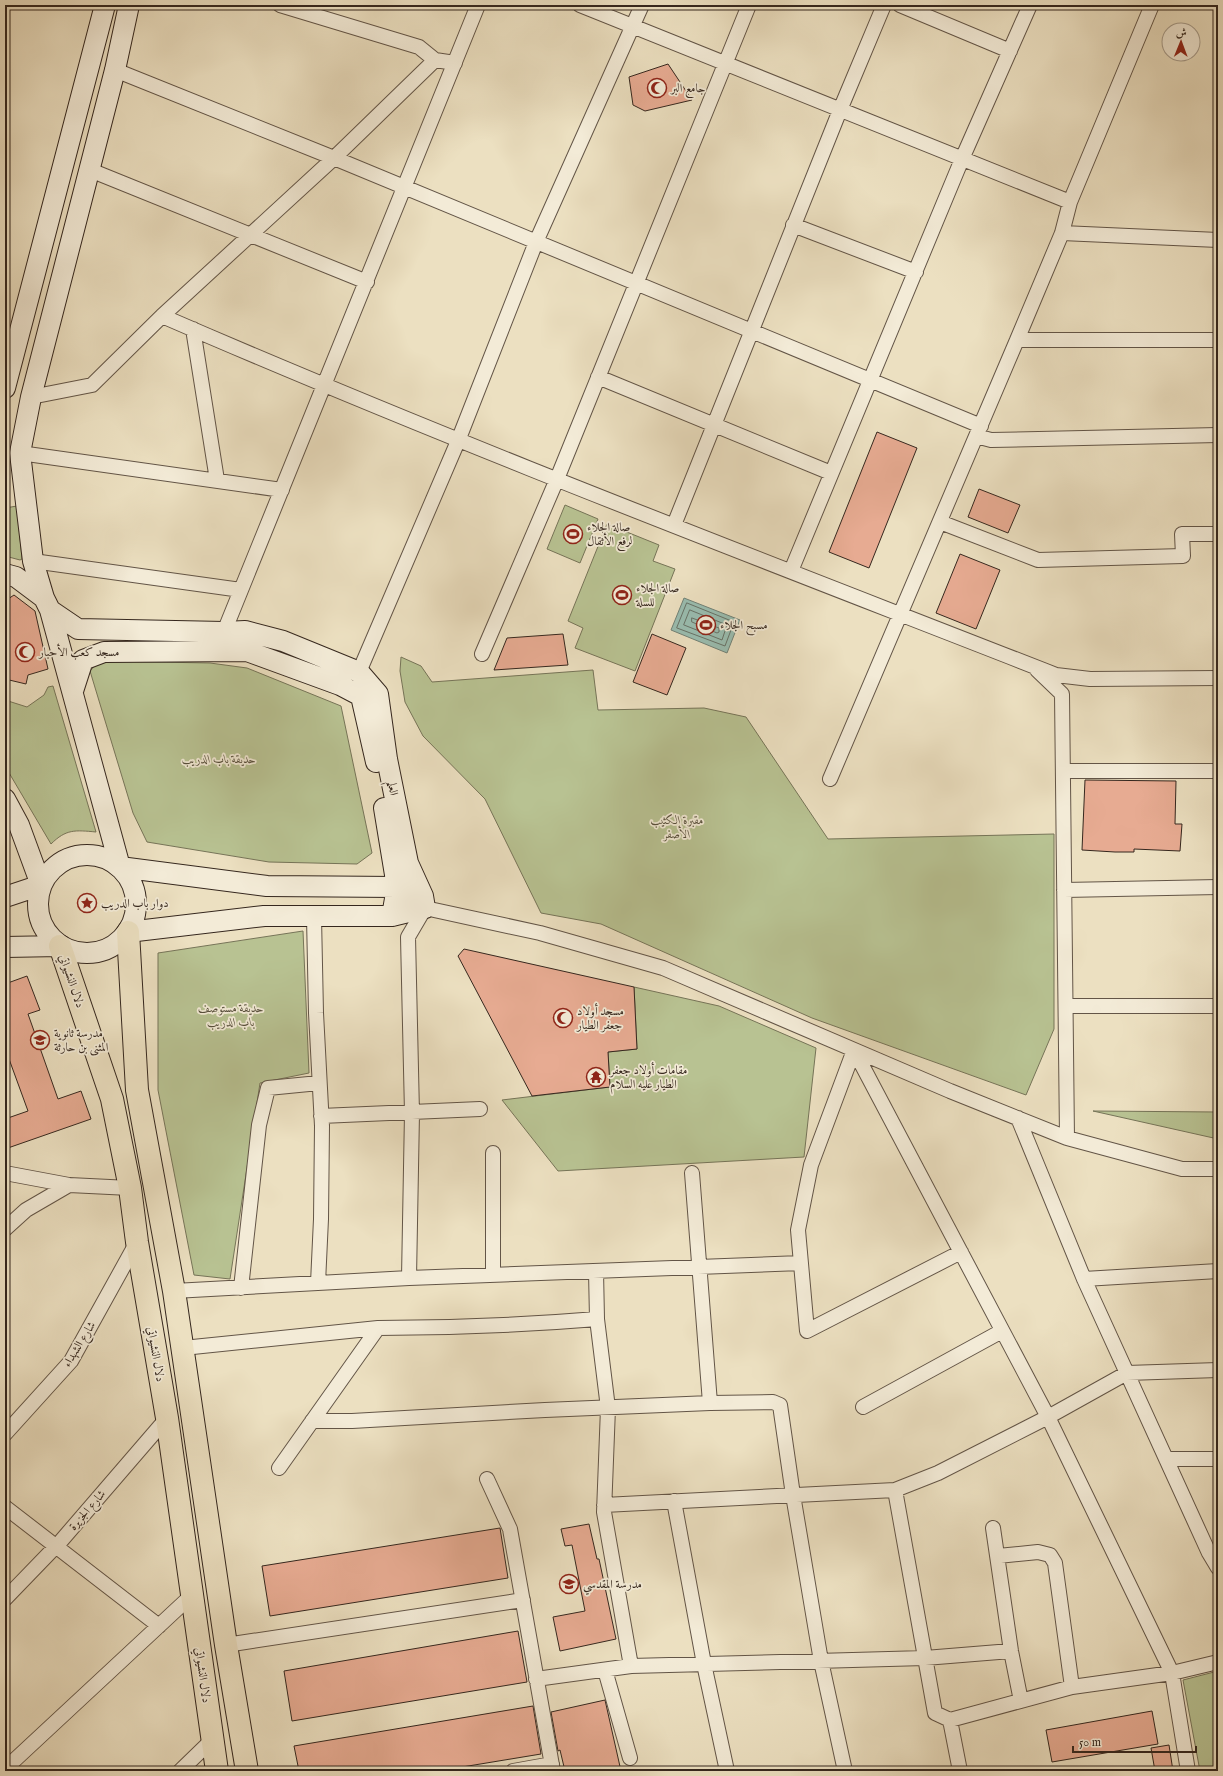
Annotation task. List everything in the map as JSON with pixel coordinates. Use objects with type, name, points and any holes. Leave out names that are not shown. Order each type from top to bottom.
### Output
[{"type":"main road","points":[[5,388],[105,5]]},
{"type":"main road","points":[[120,867],[73,691],[33,562],[20,453],[30,397],[90,170],[115,70],[129,5]]},
{"type":"main road","points":[[5,574],[16,577],[78,629],[224,632],[245,631],[283,641],[359,672]]},
{"type":"main road","points":[[73,691],[83,660],[104,652],[247,651],[340,685],[361,696]]},
{"type":"main road","name":"العلم","points":[[359,672],[361,696],[375,758],[397,887],[392,916]]},
{"type":"main road","name":"العلم","points":[[359,672],[378,694],[387,759],[408,863],[423,896],[425,908]]},
{"type":"main road","points":[[5,799],[18,825],[41,885]]},
{"type":"main road","points":[[92,854],[107,858],[120,867],[129,878],[135,891],[137,905],[134,919],[128,932],[118,943],[104,951],[89,954],[74,952],[60,946],[47,934],[39,919],[37,902],[41,885],[49,872],[61,861],[76,856],[92,854]]},
{"type":"main road","points":[[120,867],[267,886],[397,887],[425,908]]},
{"type":"main road","points":[[5,897],[41,885]]},
{"type":"main road","points":[[128,932],[264,916],[392,916],[425,908]]},
{"type":"main road","points":[[128,932],[137,1090],[174,1291],[226,1645],[247,1771]]},
{"type":"main road","points":[[5,947],[60,946]]},
{"type":"main road","name":"دلال النشيواتي","points":[[60,946],[112,1099],[130,1188],[137,1242],[167,1418],[191,1596],[217,1771]]},
{"type":"street","points":[[280,5],[419,47],[435,60],[455,63]]},
{"type":"street","points":[[224,632],[325,386],[478,5]]},
{"type":"street","points":[[580,5],[1070,202]]},
{"type":"street","points":[[359,672],[458,441],[536,242],[642,5]]},
{"type":"street","points":[[482,654],[598,377],[749,5]]},
{"type":"street","points":[[674,525],[793,225],[884,5]]},
{"type":"street","points":[[900,5],[1010,51]]},
{"type":"street","points":[[791,571],[962,158],[1030,5]]},
{"type":"street","points":[[830,779],[1062,233],[1070,202],[1152,5]]},
{"type":"street","points":[[30,397],[92,384],[162,316],[334,158],[435,60]]},
{"type":"street","points":[[115,70],[334,158],[871,380],[979,431],[991,440],[1218,435]]},
{"type":"street","points":[[90,170],[367,282]]},
{"type":"street","points":[[793,225],[916,272]]},
{"type":"street","points":[[1062,233],[1216,236]]},
{"type":"street","points":[[162,316],[458,441],[901,613],[1056,675],[1090,679],[1218,678]]},
{"type":"street","points":[[193,329],[217,480]]},
{"type":"street","points":[[1017,340],[1218,340]]},
{"type":"street","points":[[598,377],[713,426],[831,473]]},
{"type":"street","points":[[20,453],[282,490]]},
{"type":"street","points":[[940,522],[1038,560],[1183,556],[1182,534],[1218,534]]},
{"type":"street","points":[[33,562],[242,590]]},
{"type":"street","points":[[1033,666],[1062,694],[1067,1138]]},
{"type":"street","points":[[1063,771],[1218,771]]},
{"type":"street","points":[[1064,890],[1218,887]]},
{"type":"street","points":[[409,1278],[412,1113],[408,937],[425,908],[540,933],[663,968],[854,1050],[1067,1138],[1182,1169],[1218,1169]]},
{"type":"street","points":[[314,917],[316,1013],[321,1116],[321,1219],[318,1283]]},
{"type":"street","points":[[1066,1006],[1218,1006]]},
{"type":"street","points":[[854,1050],[1048,1416],[1172,1673],[1188,1771]]},
{"type":"street","points":[[854,1050],[811,1165],[798,1230],[807,1331],[961,1252]]},
{"type":"street","points":[[241,1288],[259,1125],[268,1088],[319,1084]]},
{"type":"street","points":[[321,1116],[480,1109]]},
{"type":"street","points":[[1018,1118],[1084,1280],[1166,1459],[1212,1549],[1218,1568]]},
{"type":"street","points":[[493,1153],[493,1275]]},
{"type":"street","points":[[5,1173],[69,1185],[130,1188]]},
{"type":"street","points":[[692,1173],[710,1403]]},
{"type":"street","points":[[5,1229],[26,1210],[69,1185]]},
{"type":"street","name":"شارع الشهداء","points":[[5,1434],[71,1361],[137,1242]]},
{"type":"street","points":[[174,1291],[409,1278],[801,1263]]},
{"type":"street","points":[[1084,1280],[1218,1271]]},
{"type":"street","points":[[596,1272],[597,1319],[608,1408],[604,1512],[631,1666]]},
{"type":"street","points":[[183,1348],[378,1328],[505,1326],[597,1319]]},
{"type":"street","points":[[279,1468],[378,1328]]},
{"type":"street","points":[[863,1407],[1002,1331]]},
{"type":"street","points":[[604,1505],[894,1490],[938,1473],[1127,1373],[1218,1370]]},
{"type":"street","points":[[312,1421],[352,1421],[545,1410],[710,1403],[773,1402],[780,1405],[793,1495],[821,1661],[845,1771]]},
{"type":"street","name":"شارع الجزيرة","points":[[5,1599],[55,1547],[167,1418]]},
{"type":"street","points":[[1166,1459],[1218,1459]]},
{"type":"street","points":[[487,1479],[510,1529],[552,1768],[513,1771]]},
{"type":"street","points":[[894,1490],[935,1713],[950,1720],[1072,1687],[1172,1673],[1218,1662]]},
{"type":"street","points":[[674,1501],[704,1664],[727,1771]]},
{"type":"street","points":[[5,1507],[159,1626]]},
{"type":"street","points":[[993,1528],[1011,1651],[1021,1701]]},
{"type":"street","points":[[998,1556],[1038,1552],[1050,1555],[1055,1563],[1072,1687]]},
{"type":"street","points":[[5,1769],[191,1596]]},
{"type":"street","points":[[226,1645],[523,1600]]},
{"type":"street","points":[[536,1679],[631,1666],[925,1658],[1011,1651]]},
{"type":"street","points":[[605,1670],[630,1758]]},
{"type":"street","points":[[950,1720],[960,1771]]},
{"type":"street","points":[[180,1771],[212,1740]]},
{"type":"green space","name":"صالة الجلاء لرفع الأثقال","points":[[565,505],[598,519],[580,563],[547,549]]},
{"type":"green space","points":[[17,506],[22,559],[20,560],[5,556],[5,508]]},
{"type":"green space","name":"صالة الجلاء للسلة","points":[[607,524],[659,545],[653,561],[675,569],[635,671],[575,648],[583,628],[568,621]]},
{"type":"green space","name":"مقبرة الكثيب الأصفر","points":[[401,657],[421,666],[432,682],[593,670],[598,710],[704,708],[746,717],[828,839],[1054,834],[1054,1029],[1026,1095],[812,1018],[601,924],[541,913],[485,799],[423,736],[405,702],[400,671]]},
{"type":"green space","name":"حديقة باب الدريب","points":[[99,661],[210,663],[247,668],[341,706],[372,853],[357,864],[269,862],[147,842],[133,813],[90,671]]},
{"type":"green space","points":[[53,686],[96,832],[76,831],[66,833],[51,844],[5,766],[5,700],[27,707],[44,695],[48,687]]},
{"type":"green space","name":"حديقة مستوصف باب الدريب","points":[[303,931],[309,1073],[260,1083],[230,1279],[194,1275],[158,1090],[158,953]]},
{"type":"green space","points":[[634,987],[719,1006],[816,1048],[804,1157],[558,1171],[502,1100],[610,1087],[608,1052],[637,1049]]},
{"type":"green space","points":[[1093,1111],[1218,1112],[1218,1139]]},
{"type":"green space","points":[[1218,1671],[1218,1771],[1200,1771],[1183,1680]]},
{"type":"water","name":"مسبح الجلاء","points":[[684,598],[740,620],[727,653],[671,630]]},
{"type":"building","name":"جامع البر","points":[[668,64],[692,100],[645,111],[633,105],[629,77]]},
{"type":"building","points":[[877,432],[917,448],[869,568],[829,552]]},
{"type":"building","points":[[979,489],[1020,505],[1008,533],[968,517]]},
{"type":"building","points":[[960,554],[1000,570],[976,629],[936,613]]},
{"type":"building","name":"مسجد كعب الأحبار","points":[[14,595],[35,611],[48,669],[28,675],[26,684],[5,679],[5,601]]},
{"type":"building","points":[[563,634],[568,665],[494,670],[507,638]]},
{"type":"building","points":[[652,634],[686,648],[667,695],[633,682]]},
{"type":"building","points":[[1085,780],[1176,781],[1175,824],[1182,824],[1180,851],[1134,849],[1134,852],[1115,852],[1082,850]]},
{"type":"building","name":"مسجد أولاد جعفر الطيار","points":[[464,949],[634,987],[637,1049],[608,1052],[610,1087],[532,1096],[458,956]]},
{"type":"building","points":[[27,976],[40,1010],[28,1014],[58,1099],[81,1091],[91,1119],[5,1149],[5,1119],[28,1111],[5,1048],[5,984]]},
{"type":"building","points":[[589,1524],[597,1559],[599,1559],[616,1639],[560,1651],[553,1617],[585,1611],[572,1545],[565,1546],[561,1529]]},
{"type":"building","points":[[500,1528],[508,1578],[270,1616],[262,1566]]},
{"type":"building","points":[[518,1631],[527,1682],[292,1721],[284,1671]]},
{"type":"building","points":[[605,1700],[621,1771],[565,1771],[560,1750],[558,1751],[551,1712]]},
{"type":"building","points":[[533,1706],[541,1754],[438,1771],[299,1771],[294,1746]]},
{"type":"building","points":[[1152,1711],[1158,1744],[1052,1762],[1046,1730]]},
{"type":"building","points":[[1169,1745],[1173,1771],[1155,1771],[1151,1748]]},
{"type":"place","name":"جامع البر","points":[[657,88]]},
{"type":"place","name":"صالة الجلاء لرفع الأثقال","points":[[573,534]]},
{"type":"place","name":"صالة الجلاء للسلة","points":[[622,595]]},
{"type":"place","name":"مسبح الجلاء","points":[[706,625]]},
{"type":"place","name":"مسجد كعب الأحبار","points":[[25,652]]},
{"type":"place","name":"دوار باب الدريب","points":[[87,903]]},
{"type":"place","name":"مسجد أولاد جعفر الطيار","points":[[563,1018]]},
{"type":"place","name":"مدرسة ثانوية المثنى بن حارثة","points":[[40,1040]]},
{"type":"place","name":"مقامات أولاد جعفر الطيار عليه السلام","points":[[596,1077]]},
{"type":"place","name":"مدرسة المقدسي","points":[[569,1584]]}]
